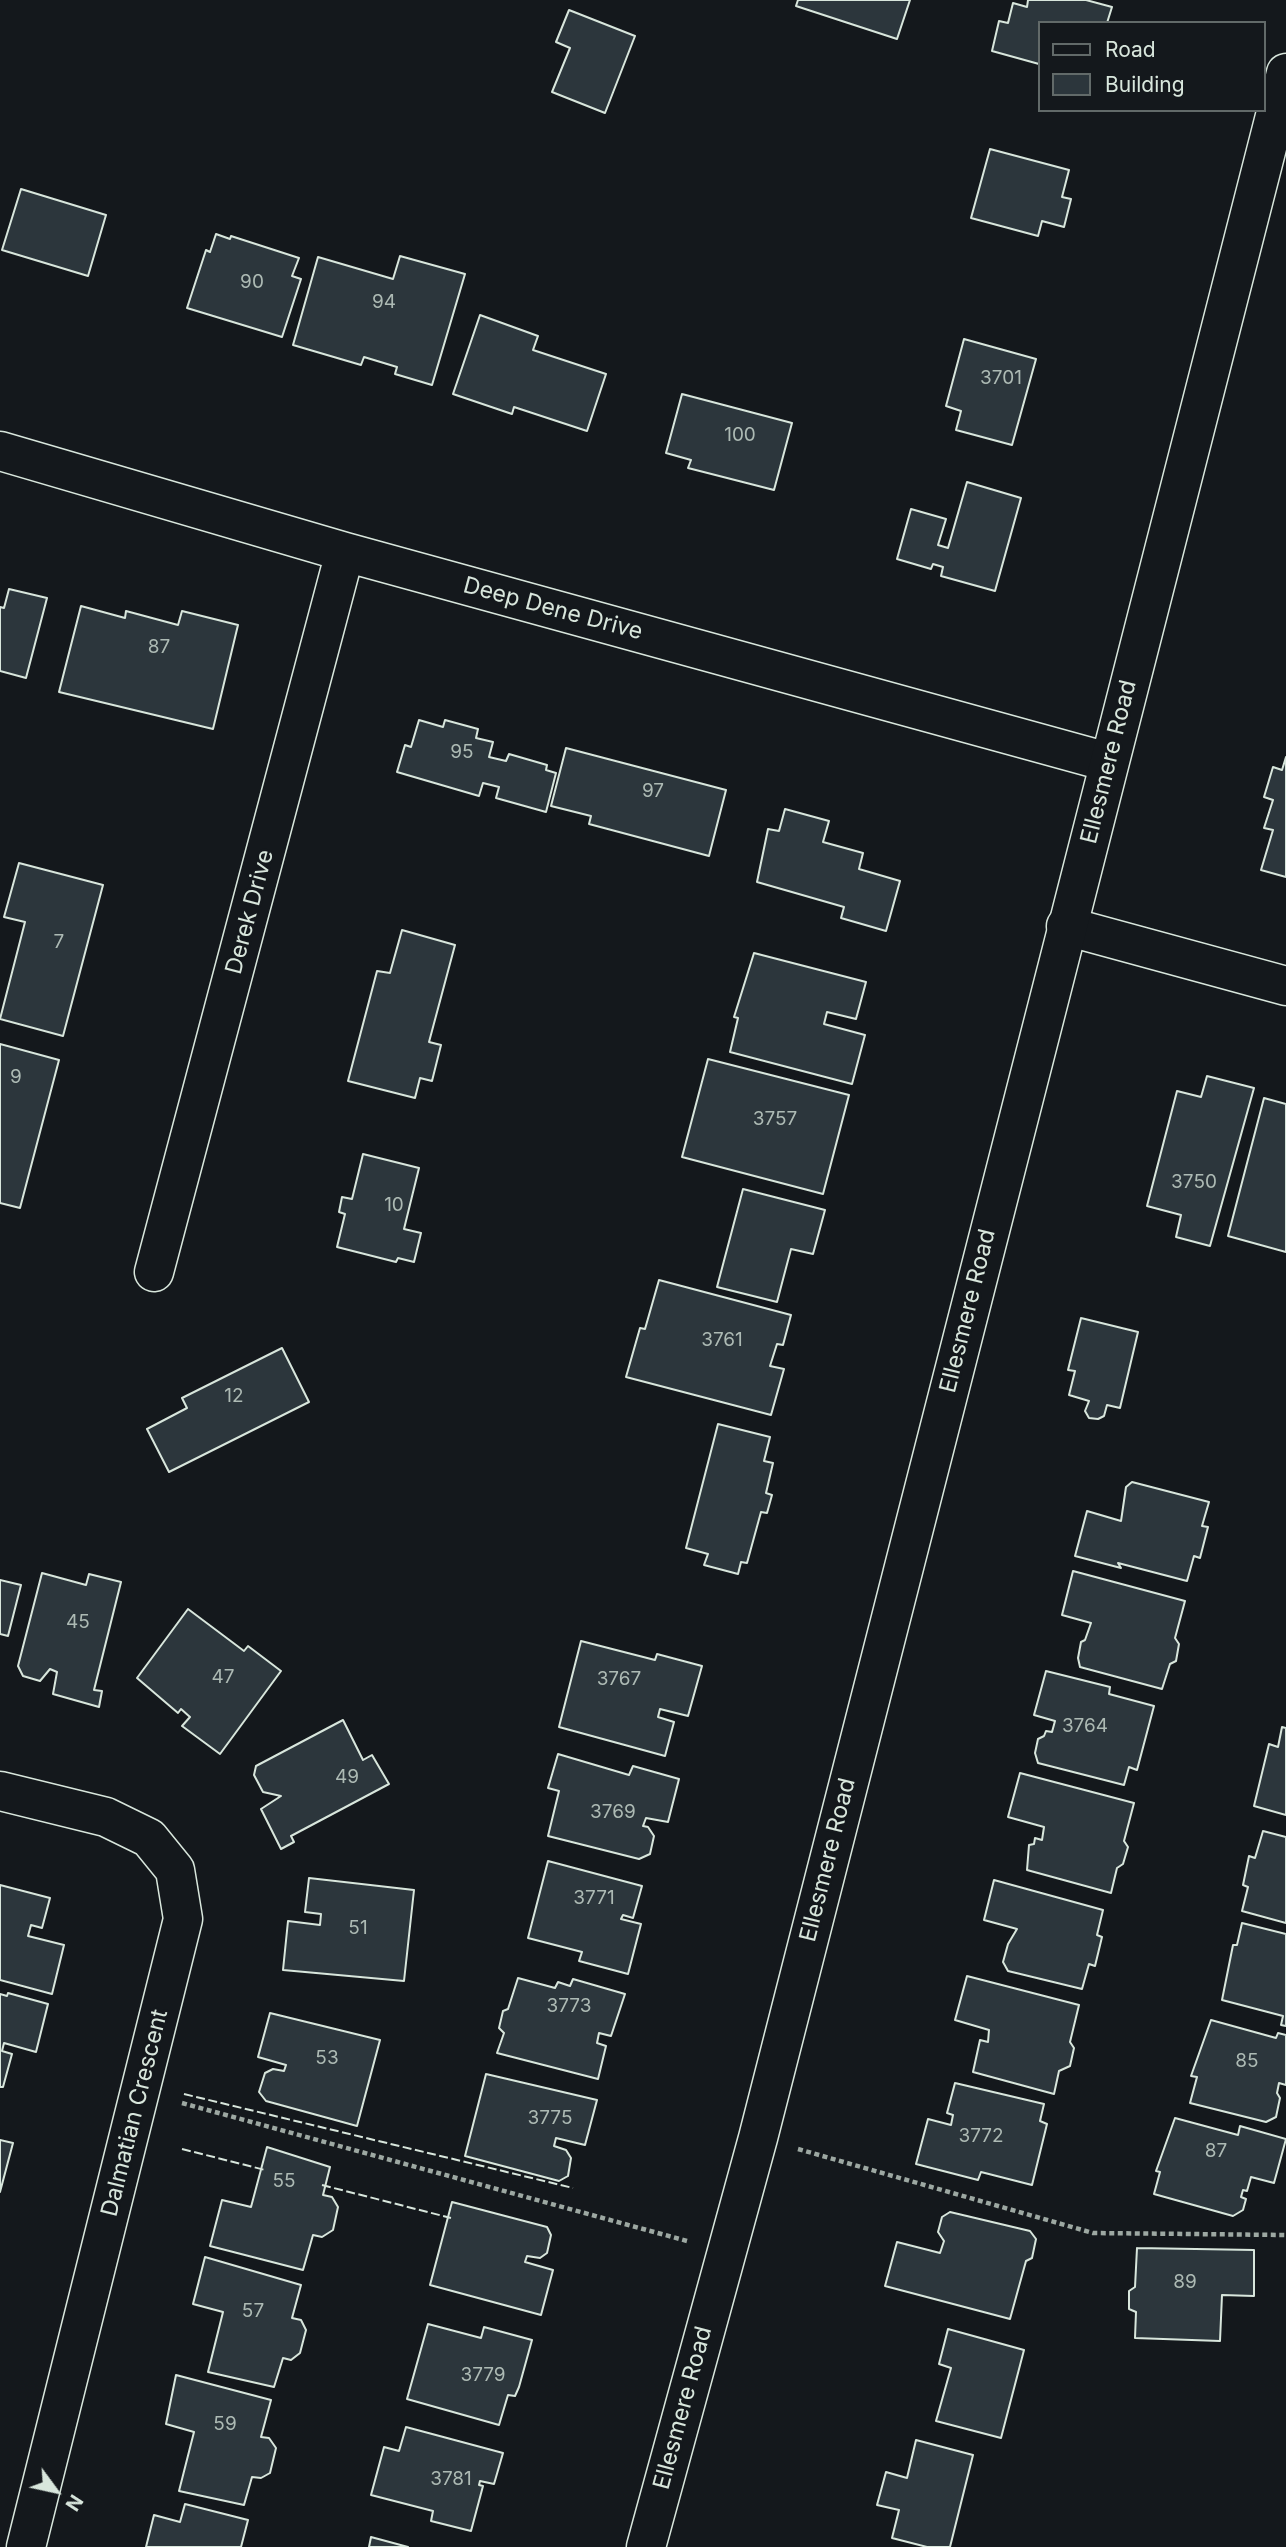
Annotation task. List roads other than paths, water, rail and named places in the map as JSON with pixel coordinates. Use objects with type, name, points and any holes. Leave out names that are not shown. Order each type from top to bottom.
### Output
[{"type":"street","name":"Ellesmere Road","points":[[646,2547],[758,2138],[1286,73]]},
{"type":"street","name":"Deep Dene Drive","points":[[0,451],[345,552],[1108,762]]},
{"type":"street","name":"Derek Drive","points":[[154,1272],[345,552]]},
{"type":"street","points":[[1066,926],[1286,986]]},
{"type":"street","name":"Dalmatian Crescent","points":[[0,1791],[106,1817],[149,1838],[175,1870],[183,1919],[26,2547]]}]
